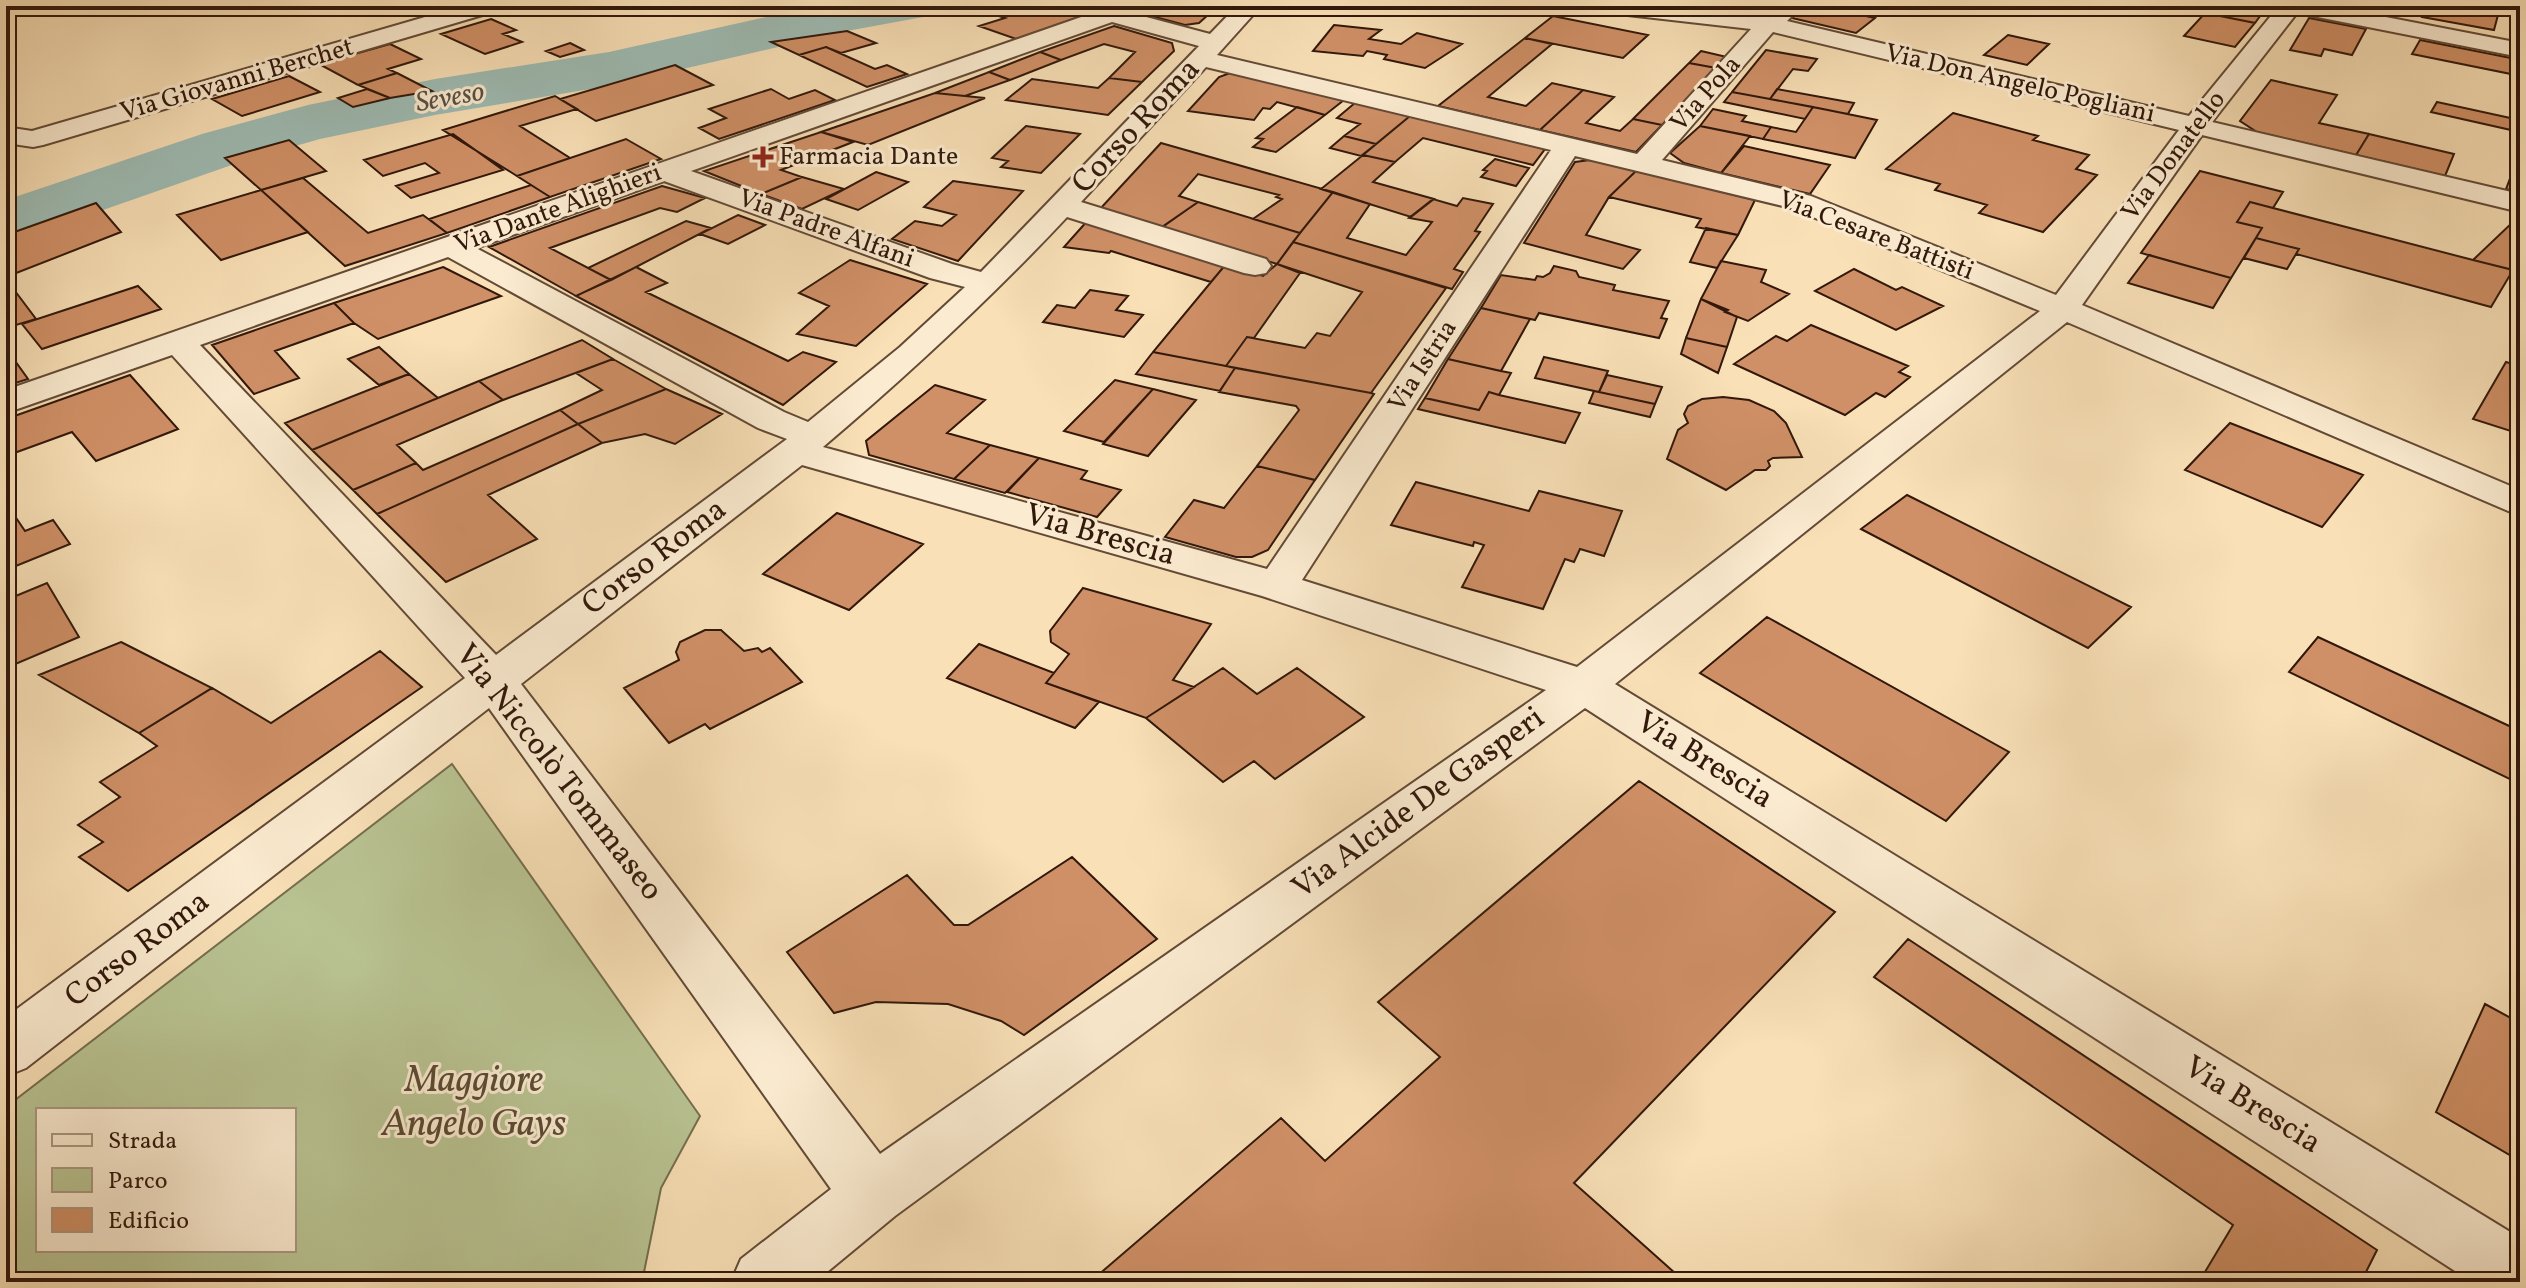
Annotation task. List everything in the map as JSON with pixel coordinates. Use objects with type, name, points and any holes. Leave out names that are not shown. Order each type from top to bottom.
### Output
[{"type":"street","points":[[6,9],[16,6]]},
{"type":"street","name":"Via Giovanni Berchet","points":[[19,137],[488,6]]},
{"type":"street","name":"Via Cesare Battisti","points":[[1078,6],[1209,51],[1568,146],[1801,202],[2520,504]]},
{"type":"street","name":"Corso Roma","points":[[6,1050],[804,443],[912,354],[988,283],[1063,206],[1250,6]]},
{"type":"street","name":"Via Don Angelo Pogliani","points":[[1610,6],[1768,24],[2520,203]]},
{"type":"street","name":"Via Pola","points":[[1644,164],[1768,24],[1793,6]]},
{"type":"street","points":[[2292,6],[2520,50]]},
{"type":"street","name":"Via Donatello","points":[[2062,310],[2196,125],[2292,6]]},
{"type":"street","name":"Via Dante Alighieri","points":[[6,402],[1110,15]]},
{"type":"street","name":"Via Istria","points":[[1277,586],[1568,146]]},
{"type":"street","name":"Via Padre Alfani","points":[[664,171],[941,271],[988,283]]},
{"type":"street","points":[[1063,206],[1255,266]]},
{"type":"street","name":"Via Brescia","points":[[452,247],[771,420],[804,443],[1277,586],[1582,685],[2520,1275]]},
{"type":"street","name":"Via Alcide De Gasperi","points":[[764,1282],[873,1195],[1582,685],[2062,310]]},
{"type":"street","name":"Via Niccolò Tommaseo","points":[[178,342],[494,681],[873,1195]]},
{"type":"green space","name":"Maggiore Angelo Gays","points":[[452,764],[700,1116],[661,1188],[642,1282],[6,1282],[6,1107]]},
{"type":"building","points":[[1001,6],[1054,6],[1078,13],[1077,18],[1016,39],[979,26],[1005,18],[986,12]]},
{"type":"building","points":[[1151,6],[1218,6],[1199,23],[1185,25],[1140,13]]},
{"type":"building","points":[[1708,6],[1765,6],[1753,13],[1708,10]]},
{"type":"building","points":[[1810,6],[1875,18],[1856,33],[1792,18]]},
{"type":"building","points":[[2211,6],[2266,8],[2255,23],[2205,13]]},
{"type":"building","points":[[2322,6],[2378,6],[2398,10],[2392,21]]},
{"type":"building","points":[[2427,6],[2470,6],[2499,11],[2494,30],[2422,17]]},
{"type":"building","points":[[2205,13],[2255,23],[2235,47],[2184,36]]},
{"type":"building","points":[[1553,16],[1648,35],[1623,58],[1525,38]]},
{"type":"building","points":[[2309,18],[2366,29],[2352,55],[2324,49],[2321,56],[2290,50]]},
{"type":"building","points":[[491,19],[516,30],[503,34],[522,42],[485,54],[441,34]]},
{"type":"building","points":[[1334,25],[1381,30],[1369,39],[1401,44],[1417,33],[1462,44],[1425,68],[1384,59],[1387,55],[1367,51],[1363,56],[1313,51]]},
{"type":"building","points":[[1114,26],[1172,43],[1174,51],[1142,82],[1109,78],[1135,52],[1104,44],[1061,60],[1040,52]]},
{"type":"building","points":[[847,31],[876,43],[841,53],[826,47],[799,55],[771,42]]},
{"type":"building","points":[[2008,35],[2049,44],[2027,65],[1984,55]]},
{"type":"building","points":[[1525,38],[1552,44],[1488,97],[1526,106],[1552,83],[1583,90],[1540,130],[1438,106]]},
{"type":"building","points":[[2420,40],[2516,59],[2511,74],[2412,54]]},
{"type":"building","points":[[570,43],[584,50],[560,57],[546,51]]},
{"type":"building","points":[[390,44],[421,59],[388,69],[397,73],[358,85],[319,64]]},
{"type":"building","points":[[826,47],[875,69],[887,65],[907,74],[867,87],[799,55]]},
{"type":"building","points":[[1766,50],[1817,59],[1808,71],[1793,69],[1770,99],[1732,92]]},
{"type":"building","points":[[1701,51],[1727,57],[1716,68],[1689,63]]},
{"type":"building","points":[[1040,52],[1061,60],[1010,80],[989,72]]},
{"type":"building","points":[[1689,63],[1716,68],[1662,125],[1633,119]]},
{"type":"building","points":[[675,65],[713,85],[596,121],[560,99]]},
{"type":"building","points":[[989,72],[1010,80],[965,96],[935,93]]},
{"type":"building","points":[[397,73],[432,91],[390,98],[358,85]]},
{"type":"building","points":[[1230,73],[1344,100],[1325,115],[1277,102],[1270,109],[1263,108],[1254,120],[1188,111],[1219,77]]},
{"type":"building","points":[[289,76],[320,92],[242,116],[212,99]]},
{"type":"building","points":[[1109,78],[1142,82],[1108,115],[1006,100],[1032,79],[1098,88]]},
{"type":"building","points":[[2271,80],[2337,95],[2319,123],[2369,134],[2356,155],[2257,132],[2240,121]]},
{"type":"building","points":[[367,89],[390,98],[353,107],[338,98]]},
{"type":"building","points":[[771,89],[789,99],[815,90],[835,100],[719,139],[699,128],[726,118],[709,109]]},
{"type":"building","points":[[1777,89],[1854,103],[1848,114],[1770,99]]},
{"type":"building","points":[[1583,90],[1614,97],[1586,123],[1620,131],[1633,119],[1662,125],[1636,152],[1540,130]]},
{"type":"building","points":[[1732,92],[1813,107],[1805,119],[1724,102]]},
{"type":"building","points":[[935,93],[985,98],[868,145],[821,132]]},
{"type":"building","points":[[555,96],[577,109],[520,126],[570,158],[517,176],[443,130]]},
{"type":"building","points":[[1356,102],[1410,116],[1376,144],[1344,136],[1360,124],[1337,118]]},
{"type":"building","points":[[2437,102],[2515,119],[2511,130],[2431,112]]},
{"type":"building","points":[[1297,107],[1325,115],[1276,152],[1253,147],[1263,139],[1256,138]]},
{"type":"building","points":[[1813,107],[1877,120],[1855,158],[1763,139],[1771,127],[1796,132]]},
{"type":"building","points":[[1713,109],[1746,116],[1742,121],[1771,127],[1763,139],[1700,126]]},
{"type":"building","points":[[1953,113],[2038,136],[2033,140],[2089,155],[2076,169],[2097,175],[2043,232],[1979,213],[1987,205],[1935,190],[1940,184],[1886,169]]},
{"type":"building","points":[[1410,116],[1545,149],[1533,165],[1423,138],[1395,162],[1363,155]]},
{"type":"building","points":[[1026,126],[1080,134],[1041,173],[1001,167],[1008,161],[992,158]]},
{"type":"building","points":[[1700,126],[1750,136],[1721,173],[1684,163],[1670,153]]},
{"type":"building","points":[[821,132],[853,142],[781,170],[802,177],[761,194],[704,171]]},
{"type":"building","points":[[453,134],[503,170],[411,198],[396,186],[439,173],[425,163],[383,176],[364,160]]},
{"type":"building","points":[[2369,134],[2454,154],[2445,176],[2356,155]]},
{"type":"building","points":[[1344,136],[1376,144],[1361,156],[1330,148]]},
{"type":"building","points":[[626,139],[661,159],[550,197],[517,176]]},
{"type":"building","points":[[289,140],[326,171],[261,190],[225,158]]},
{"type":"building","points":[[1161,143],[1333,192],[1300,233],[1253,219],[1282,199],[1276,197],[1279,195],[1198,174],[1179,196],[1198,202],[1159,229],[1099,210]]},
{"type":"building","points":[[1744,146],[1830,165],[1810,194],[1721,173]]},
{"type":"building","points":[[1363,155],[1395,162],[1373,182],[1434,199],[1411,217],[1321,189]]},
{"type":"building","points":[[1495,159],[1529,168],[1516,186],[1481,177],[1487,171],[1483,170]]},
{"type":"building","points":[[1590,160],[1636,171],[1609,197],[1586,235],[1640,250],[1623,269],[1524,243],[1575,162]]},
{"type":"building","points":[[2514,168],[2520,170],[2520,193],[2506,189]]},
{"type":"building","points":[[1636,171],[1755,200],[1738,235],[1696,227],[1701,219],[1609,197]]},
{"type":"building","points":[[2200,171],[2283,192],[2273,208],[2250,202],[2237,222],[2262,228],[2231,278],[2141,253]]},
{"type":"building","points":[[876,172],[908,182],[858,210],[826,199]]},
{"type":"building","points":[[802,177],[844,189],[802,209],[761,194]]},
{"type":"building","points":[[303,178],[368,233],[423,215],[447,233],[345,266],[261,190]]},
{"type":"building","points":[[953,181],[1023,191],[958,261],[892,239],[915,221],[942,226],[956,215],[924,207]]},
{"type":"building","points":[[531,185],[550,197],[447,233],[429,219]]},
{"type":"building","points":[[662,186],[705,198],[677,212],[660,208],[550,248],[611,280],[576,296],[489,247]]},
{"type":"building","points":[[261,190],[308,232],[221,260],[177,215]]},
{"type":"building","points":[[1333,192],[1370,204],[1347,238],[1406,255],[1432,222],[1409,218],[1433,199],[1457,206],[1463,198],[1493,204],[1475,231],[1480,232],[1454,269],[1463,272],[1452,289],[1293,242]]},
{"type":"building","points":[[1198,202],[1300,233],[1277,264],[1161,228]]},
{"type":"building","points":[[2250,202],[2513,270],[2491,307],[2296,254],[2299,249],[2256,238],[2262,228],[2237,222]]},
{"type":"building","points":[[96,203],[121,232],[6,277],[6,235]]},
{"type":"building","points":[[738,215],[765,225],[728,244],[700,234]]},
{"type":"building","points":[[1089,219],[1227,263],[1211,282],[1111,251],[1064,247]]},
{"type":"building","points":[[2516,219],[2520,220],[2520,260],[2513,270],[2473,260]]},
{"type":"building","points":[[686,221],[711,228],[611,280],[588,268]]},
{"type":"building","points":[[1706,228],[1738,235],[1717,268],[1690,262]]},
{"type":"building","points":[[2256,238],[2299,249],[2287,269],[2244,258]]},
{"type":"building","points":[[1293,242],[1446,288],[1371,393],[1226,366],[1247,337],[1305,348],[1317,333],[1330,336],[1362,292],[1277,264]]},
{"type":"building","points":[[2149,255],[2231,278],[2213,308],[2128,283]]},
{"type":"building","points":[[850,260],[927,284],[856,346],[797,334],[829,306],[799,293]]},
{"type":"building","points":[[1721,261],[1766,270],[1761,282],[1789,294],[1748,321],[1725,312],[1728,310],[1701,299]]},
{"type":"building","points":[[1226,264],[1263,276],[1277,264],[1300,273],[1254,338],[1247,337],[1226,366],[1153,352]]},
{"type":"building","points":[[1554,266],[1576,271],[1579,277],[1615,285],[1613,290],[1669,301],[1661,318],[1667,319],[1659,338],[1539,313],[1535,320],[1481,308],[1501,275],[1535,280],[1537,276],[1550,273]]},
{"type":"building","points":[[443,267],[501,296],[378,339],[354,323],[334,303]]},
{"type":"building","points":[[636,267],[667,283],[646,292],[788,361],[803,352],[836,362],[783,405],[576,296]]},
{"type":"building","points":[[1854,269],[1896,290],[1902,287],[1943,306],[1896,330],[1815,291]]},
{"type":"building","points":[[6,279],[36,319],[6,328]]},
{"type":"building","points":[[138,286],[161,309],[42,349],[22,324]]},
{"type":"building","points":[[1090,290],[1128,296],[1116,310],[1143,315],[1124,337],[1043,322],[1057,305],[1075,308]]},
{"type":"building","points":[[1701,299],[1737,317],[1727,347],[1686,338]]},
{"type":"building","points":[[334,303],[354,323],[275,351],[299,378],[254,394],[212,345]]},
{"type":"building","points":[[1481,308],[1530,319],[1501,371],[1448,359]]},
{"type":"building","points":[[1811,325],[1908,366],[1899,372],[1910,377],[1885,397],[1876,393],[1845,415],[1734,364],[1776,336],[1787,341]]},
{"type":"building","points":[[1686,338],[1727,347],[1718,373],[1681,354]]},
{"type":"building","points":[[582,340],[613,359],[503,400],[479,381]]},
{"type":"building","points":[[379,347],[409,374],[379,385],[348,359]]},
{"type":"building","points":[[1153,352],[1235,368],[1220,391],[1136,374]]},
{"type":"building","points":[[1544,357],[1608,371],[1599,392],[1535,378]]},
{"type":"building","points":[[13,358],[28,379],[6,386],[6,360]]},
{"type":"building","points":[[613,359],[666,389],[578,424],[560,410],[602,390],[576,373]]},
{"type":"building","points":[[1448,359],[1511,373],[1499,395],[1489,392],[1479,410],[1425,398]]},
{"type":"building","points":[[2506,362],[2520,366],[2520,434],[2473,419]]},
{"type":"building","points":[[1235,368],[1374,394],[1315,480],[1257,466],[1299,410],[1296,406],[1219,392]]},
{"type":"building","points":[[409,374],[438,398],[312,450],[285,423]]},
{"type":"building","points":[[130,375],[178,429],[96,461],[72,432],[6,456],[6,419]]},
{"type":"building","points":[[1607,375],[1662,387],[1655,404],[1599,392]]},
{"type":"building","points":[[1115,380],[1153,389],[1104,442],[1064,431]]},
{"type":"building","points":[[479,381],[503,400],[397,445],[416,463],[353,490],[312,450]]},
{"type":"building","points":[[935,385],[985,400],[947,433],[990,445],[954,479],[869,455],[866,441]]},
{"type":"building","points":[[666,389],[722,414],[675,444],[645,434],[602,443],[578,424]]},
{"type":"building","points":[[1153,389],[1196,400],[1148,456],[1103,444]]},
{"type":"building","points":[[1594,391],[1655,404],[1650,417],[1589,403]]},
{"type":"building","points":[[1489,392],[1580,413],[1565,443],[1418,409],[1425,398],[1479,410]]},
{"type":"building","points":[[1723,397],[1749,400],[1774,411],[1786,423],[1802,457],[1773,458],[1768,461],[1770,466],[1766,470],[1755,470],[1726,490],[1667,459],[1678,430],[1688,423],[1684,414],[1688,406],[1702,399]]},
{"type":"building","points":[[560,410],[578,424],[377,514],[353,490],[416,463],[423,470]]},
{"type":"building","points":[[2230,423],[2363,475],[2322,527],[2185,470]]},
{"type":"building","points":[[578,424],[602,443],[488,495],[537,539],[446,582],[377,514]]},
{"type":"building","points":[[990,445],[1039,458],[1005,493],[954,479]]},
{"type":"building","points":[[1039,458],[1087,471],[1081,479],[1121,490],[1097,517],[1007,492]]},
{"type":"building","points":[[1257,466],[1315,480],[1268,550],[1252,557],[1236,557],[1165,537],[1194,500],[1224,508]]},
{"type":"building","points":[[1416,482],[1529,511],[1539,491],[1622,511],[1604,556],[1580,549],[1574,562],[1565,559],[1543,609],[1462,587],[1484,545],[1474,542],[1473,546],[1391,525]]},
{"type":"building","points":[[1907,495],[2131,607],[2088,648],[1861,529]]},
{"type":"building","points":[[6,503],[25,531],[53,520],[70,544],[6,570]]},
{"type":"building","points":[[837,513],[923,544],[849,610],[763,574]]},
{"type":"building","points":[[47,583],[79,637],[6,668],[6,600]]},
{"type":"building","points":[[1083,588],[1211,624],[1173,680],[1194,687],[1146,718],[1046,683],[1069,654],[1051,642],[1050,631]]},
{"type":"building","points":[[1767,617],[2009,752],[1946,821],[1700,673]]},
{"type":"building","points":[[705,630],[721,630],[744,651],[758,648],[762,652],[770,648],[802,682],[710,729],[705,724],[669,743],[624,688],[679,660],[676,652],[680,642]]},
{"type":"building","points":[[2318,637],[2520,731],[2520,784],[2289,672]]},
{"type":"building","points":[[121,642],[212,688],[139,733],[39,675]]},
{"type":"building","points":[[979,644],[1054,673],[1046,683],[1099,702],[1075,728],[947,678]]},
{"type":"building","points":[[380,651],[422,687],[128,891],[79,857],[103,842],[78,825],[120,797],[100,782],[157,746],[139,733],[212,688],[271,723]]},
{"type":"building","points":[[1223,668],[1257,694],[1297,668],[1364,717],[1275,779],[1254,761],[1223,782],[1146,718]]},
{"type":"building","points":[[1639,781],[1835,912],[1574,1183],[1685,1282],[1090,1282],[1281,1118],[1325,1161],[1440,1057],[1378,1002]]},
{"type":"building","points":[[1072,857],[1157,939],[1024,1035],[1001,1021],[948,1004],[876,1002],[834,1013],[787,952],[907,875],[954,925],[968,925]]},
{"type":"building","points":[[1908,939],[2377,1250],[2361,1282],[2199,1282],[2233,1225],[1874,977]]},
{"type":"building","points":[[2485,1004],[2520,1023],[2520,1161],[2436,1112]]},
{"type":"waterway","name":"Seveso","points":[[6,223],[224,147],[308,123],[435,97],[609,69],[847,15],[904,6]]},
{"type":"place","name":"Farmacia Dante","points":[[763,157]]}]
